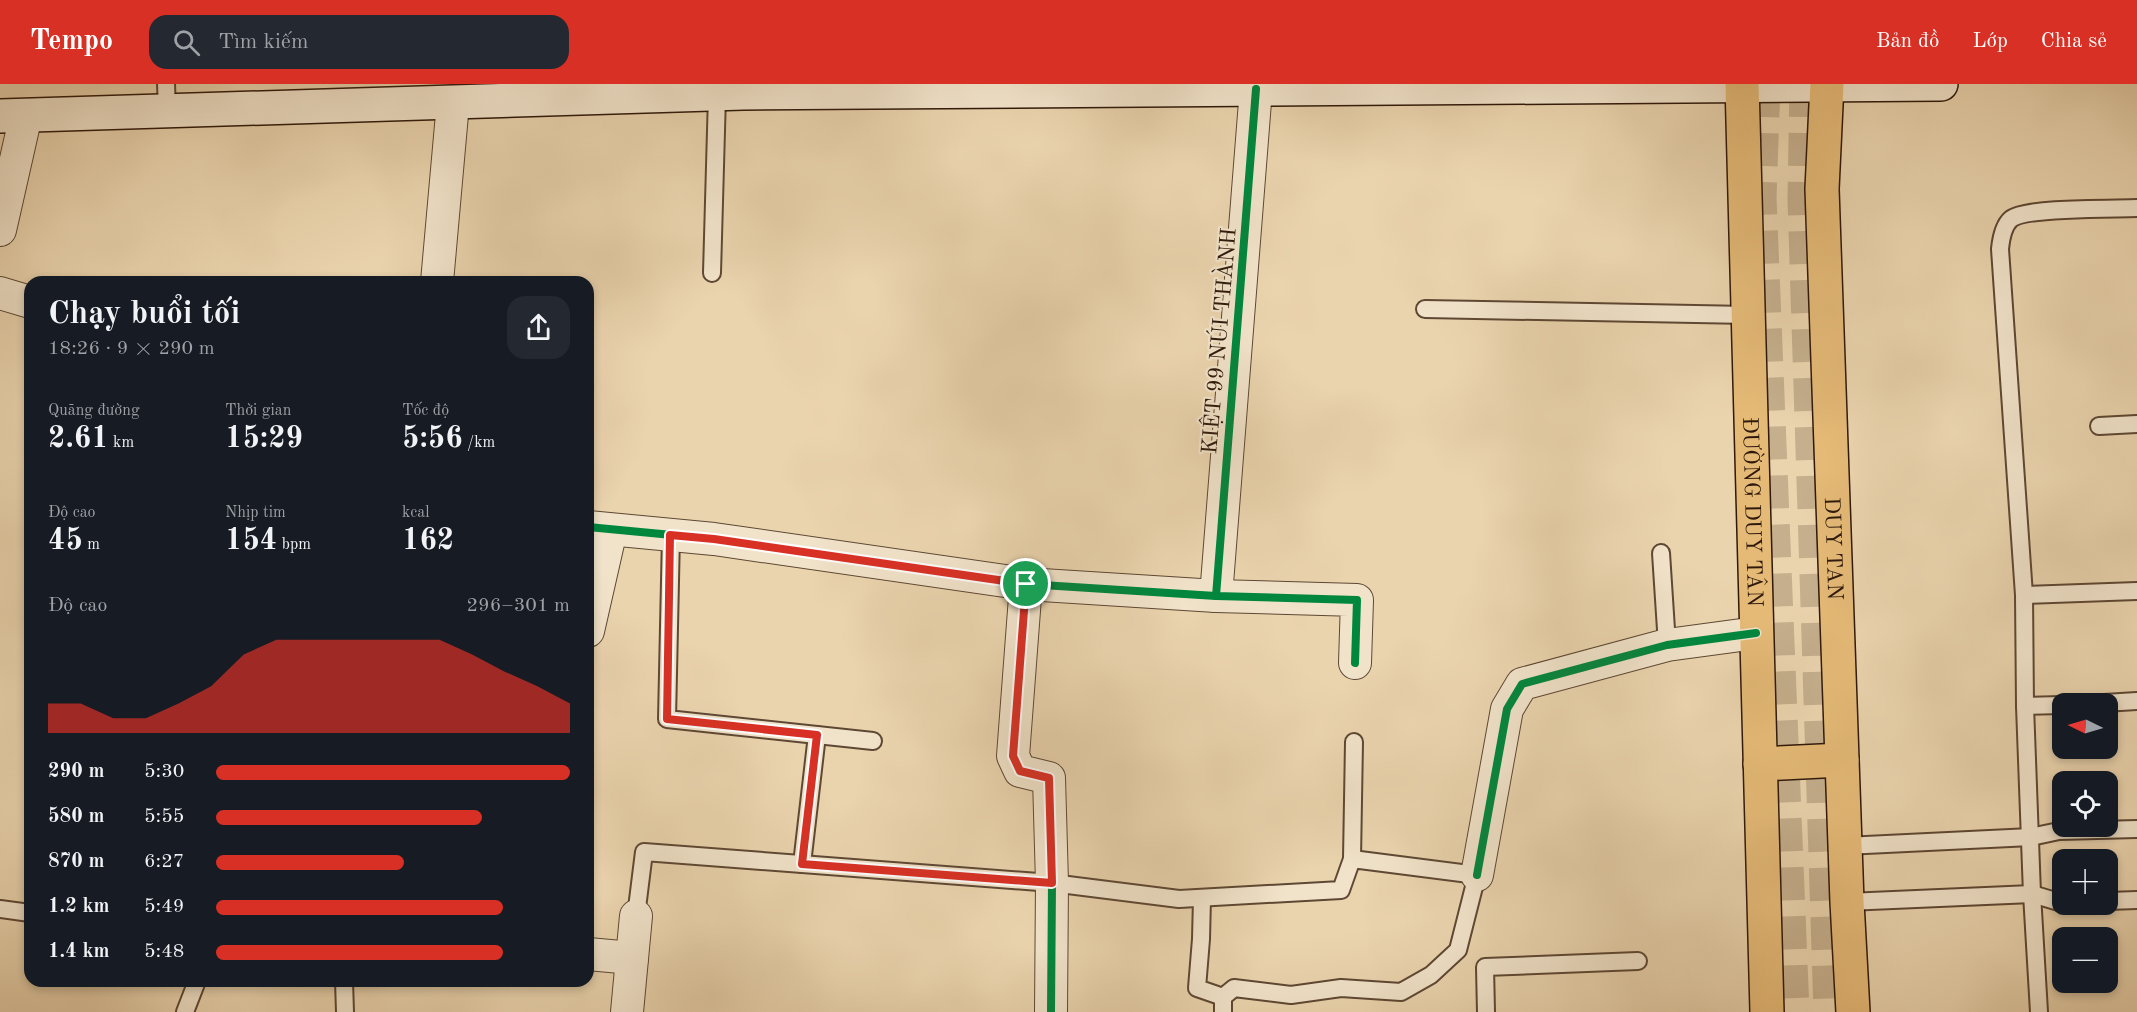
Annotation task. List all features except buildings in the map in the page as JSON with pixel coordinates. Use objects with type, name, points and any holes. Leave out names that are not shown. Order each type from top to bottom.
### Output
[{"type":"main road","points":[[13,115],[167,97],[453,103],[622,91],[977,88],[1257,90],[1329,87],[1941,84]]},
{"type":"main road","name":"ĐƯỜNG DUY TÂN","points":[[1742,85],[1767,1012]]},
{"type":"main road","name":"DUY TAN","points":[[1827,85],[1822,189],[1847,902],[1854,1012]]},
{"type":"main road","points":[[1760,764],[1842,760]]},
{"type":"street","name":"KIỆT 99 NÚI THÀNH","points":[[1216,596],[1257,90]]},
{"type":"street","points":[[438,276],[453,103]]},
{"type":"street","points":[[0,230],[13,115]]},
{"type":"street","points":[[0,293],[24,300]]},
{"type":"street","points":[[594,580],[600,528],[714,539],[1026,584],[1216,596],[1356,600],[1355,663]]},
{"type":"street","points":[[1026,584],[1013,756],[1020,771],[1049,778],[1052,883],[1051,1012]]},
{"type":"street","points":[[1477,875],[1507,709],[1522,684],[1610,658],[1667,645],[1756,633]]},
{"type":"street","points":[[627,1012],[636,916]]},
{"type":"street","points":[[594,955],[632,958]]},
{"type":"lane","points":[[712,273],[734,91]]},
{"type":"lane","points":[[2039,1012],[2025,706],[2024,595],[2000,249],[2003,232],[2011,219],[2028,212],[2137,208]]},
{"type":"lane","points":[[1425,309],[1748,315]]},
{"type":"lane","points":[[2099,426],[2137,424]]},
{"type":"lane","points":[[670,535],[667,719],[873,741]]},
{"type":"lane","points":[[1661,554],[1667,645]]},
{"type":"lane","points":[[2024,595],[2137,591]]},
{"type":"lane","points":[[2118,702],[2137,701]]},
{"type":"lane","points":[[2025,706],[2052,705]]},
{"type":"lane","points":[[802,864],[817,735]]},
{"type":"lane","points":[[636,916],[644,852],[1052,883],[1179,899],[1341,890],[1352,859],[1354,742]]},
{"type":"lane","points":[[1845,846],[2031,837],[2059,831],[2137,829]]},
{"type":"lane","points":[[1202,898],[1197,988],[1223,1005],[1234,988],[1291,995],[1341,988],[1401,992],[1431,975],[1458,950],[1477,875],[1352,859]]},
{"type":"lane","points":[[1847,902],[2032,894],[2052,900]]},
{"type":"lane","points":[[2118,901],[2137,900]]},
{"type":"lane","points":[[0,909],[24,912]]},
{"type":"lane","points":[[1486,1012],[1485,967],[1638,961]]},
{"type":"lane","points":[[185,1012],[195,987]]},
{"type":"lane","points":[[344,987],[345,1012]]},
{"type":"tunnel","points":[[1764,84],[1760,198],[1793,1012]]},
{"type":"tunnel","points":[[1806,84],[1804,199],[1830,1012]]},
{"type":"cycle path","points":[[1216,596],[1256,89]]},
{"type":"cycle path","points":[[594,528],[714,539],[1026,584],[1216,596],[1357,600],[1355,663]]},
{"type":"cycle path","points":[[1026,584],[1013,756],[1020,771],[1049,778],[1052,883],[1051,1012]]},
{"type":"cycle path","points":[[1477,875],[1507,709],[1522,684],[1667,645],[1756,633]]},
{"type":"route","points":[[670,535],[714,539],[1026,584],[1013,756],[1020,771],[1049,778],[1052,883],[802,864],[817,735],[667,719],[670,535]]}]
